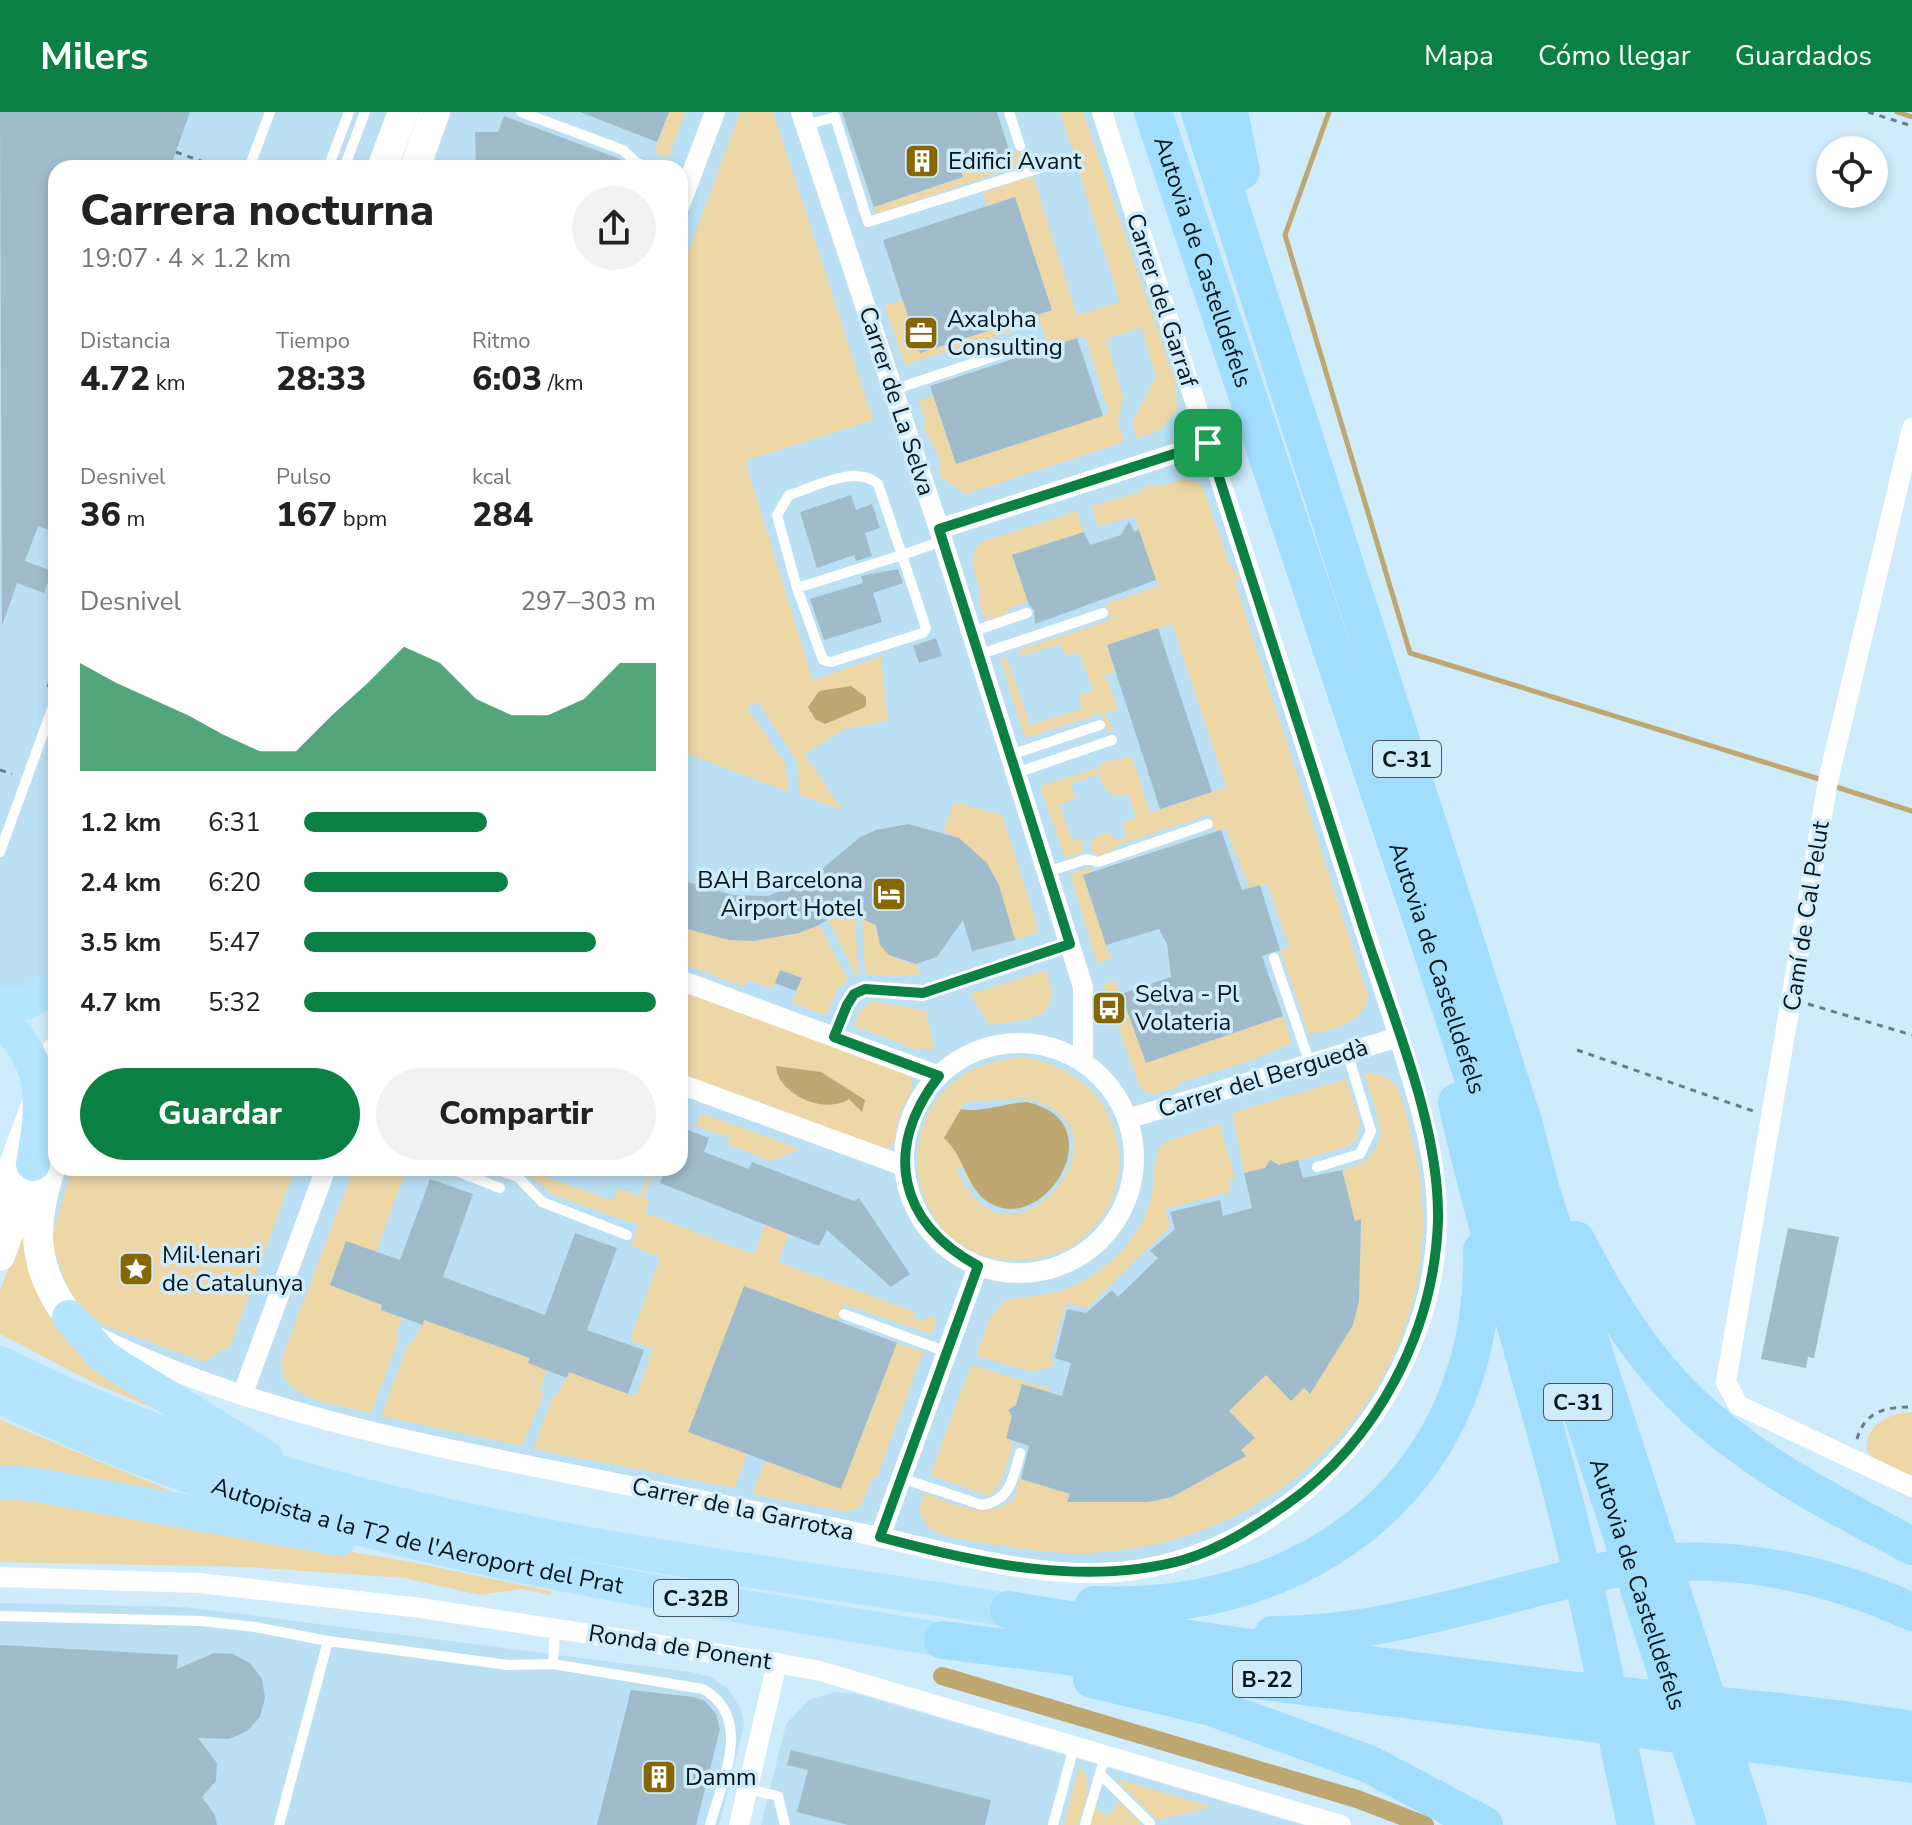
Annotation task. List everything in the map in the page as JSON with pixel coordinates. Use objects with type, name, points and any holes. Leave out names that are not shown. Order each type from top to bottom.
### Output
[{"type":"highway","name":"Autovia de Castelldefels","points":[[1153,112],[1425,929],[1716,1825]]},
{"type":"highway","name":"Autovia de Castelldefels","points":[[1200,112],[1524,1125],[1541,1191],[1748,1825]]},
{"type":"highway","points":[[1229,112],[1290,392]]},
{"type":"highway","points":[[1425,929],[1451,1076],[1481,1208],[1564,1500],[1600,1647],[1636,1825]]},
{"type":"highway","points":[[0,1005],[26,1003],[48,991]]},
{"type":"highway","points":[[0,1019],[28,1055],[48,1102]]},
{"type":"highway","points":[[0,1048],[17,1090],[34,1161]]},
{"type":"highway","points":[[34,1161],[48,1108]]},
{"type":"highway","points":[[1524,1125],[1601,1289],[1652,1361],[1691,1404],[1783,1475],[1912,1546]]},
{"type":"highway","points":[[1009,1610],[1062,1604],[1138,1607],[1238,1590],[1298,1567],[1351,1535],[1397,1493],[1433,1446],[1460,1393],[1479,1323],[1481,1208]]},
{"type":"highway","points":[[69,1317],[103,1356],[266,1457]]},
{"type":"highway","points":[[0,1347],[109,1398],[358,1493]]},
{"type":"highway","name":"C-32B","points":[[0,1363],[105,1412],[231,1460],[358,1493],[533,1535],[1009,1610]]},
{"type":"highway","name":"Autopista a la T2 de l'Aeroport del Prat","points":[[0,1396],[151,1460],[283,1505],[449,1550],[626,1586],[943,1640]]},
{"type":"highway","points":[[0,1411],[95,1454],[151,1460]]},
{"type":"highway","points":[[0,1482],[31,1484],[299,1534],[384,1546],[449,1550]]},
{"type":"highway","points":[[1162,1636],[1287,1635],[1363,1629],[1467,1608],[1608,1570],[1681,1562],[1747,1565],[1821,1578],[1912,1612]]},
{"type":"highway","name":"B-22","points":[[1009,1610],[1588,1708],[1826,1754],[1912,1764]]},
{"type":"highway","points":[[943,1640],[979,1658],[1091,1678],[1211,1707],[1369,1764],[1484,1825]]},
{"type":"highway","name":"B-22","points":[[943,1640],[1230,1674],[1588,1708],[1840,1718],[1912,1730]]},
{"type":"main road","points":[[385,160],[403,112]]},
{"type":"main road","points":[[418,160],[435,112]]},
{"type":"main road","points":[[0,1203],[34,1161]]},
{"type":"main road","points":[[0,1256],[34,1161]]},
{"type":"main road","points":[[34,1161],[38,1253],[50,1289],[69,1317]]},
{"type":"street","points":[[688,171],[715,112]]},
{"type":"street","name":"Carrer del Garraf","points":[[1102,112],[1399,1037]]},
{"type":"street","name":"Carrer de La Selva","points":[[803,119],[941,535],[1083,987],[1083,1061]]},
{"type":"street","name":"Camí de Cal Pelut","points":[[1858,1463],[1738,1405],[1726,1382],[1828,781],[1912,428]]},
{"type":"street","points":[[941,535],[1208,443]]},
{"type":"street","points":[[688,983],[939,1076]]},
{"type":"street","name":"Carrer del Berguedà","points":[[1127,1119],[1399,1037]]},
{"type":"street","name":"Carrer de la Garrotxa","points":[[69,1317],[124,1349],[243,1393],[379,1433],[1012,1565],[1062,1571],[1117,1572],[1186,1559],[1224,1544],[1310,1488],[1371,1424],[1414,1340],[1434,1260],[1438,1222],[1435,1167],[1399,1037]]},
{"type":"street","points":[[1023,1043],[1054,1048],[1083,1061],[1116,1096],[1127,1119],[1134,1151],[1131,1184],[1120,1214],[1100,1240],[1073,1260],[1043,1271],[1010,1273],[978,1266],[949,1250],[926,1227],[911,1198],[904,1166],[907,1133],[915,1112],[939,1076],[964,1058],[993,1046],[1023,1043]]},
{"type":"street","points":[[688,1087],[904,1166]]},
{"type":"street","points":[[243,1393],[323,1176]]},
{"type":"street","points":[[880,1537],[978,1266]]},
{"type":"street","points":[[1858,1463],[1912,1487]]},
{"type":"street","name":"Ronda de Ponent","points":[[0,1577],[199,1583],[555,1627],[777,1663],[820,1671],[1074,1747],[1103,1765],[1341,1825]]},
{"type":"street","points":[[739,1825],[777,1663]]},
{"type":"lane","points":[[252,160],[270,112]]},
{"type":"lane","points":[[331,160],[349,112]]},
{"type":"lane","points":[[347,160],[365,112]]},
{"type":"lane","points":[[521,112],[623,150],[634,160]]},
{"type":"lane","points":[[1009,112],[1020,146]]},
{"type":"lane","points":[[803,119],[835,117],[868,222],[1053,164]]},
{"type":"lane","points":[[893,390],[1025,346]]},
{"type":"lane","points":[[858,474],[870,477],[878,484],[902,555],[926,628],[923,633],[831,662],[823,660],[797,588],[777,515],[789,495],[858,474]]},
{"type":"lane","points":[[797,588],[902,555],[941,535]]},
{"type":"lane","points":[[971,632],[1027,613]]},
{"type":"lane","points":[[978,655],[1103,613]]},
{"type":"lane","points":[[0,852],[48,720]]},
{"type":"lane","points":[[1013,764],[1100,725]]},
{"type":"lane","points":[[1013,764],[1112,740]]},
{"type":"lane","points":[[1047,872],[1087,859],[1098,862],[1208,824]]},
{"type":"lane","points":[[834,1037],[854,994],[865,989],[923,993],[1070,944]]},
{"type":"lane","points":[[1274,958],[1310,1064]]},
{"type":"lane","points":[[1317,1167],[1360,1154],[1371,1131],[1347,1052]]},
{"type":"lane","points":[[469,1176],[500,1188]]},
{"type":"lane","points":[[515,1176],[542,1202],[627,1235]]},
{"type":"lane","points":[[844,1314],[947,1352]]},
{"type":"lane","points":[[901,1478],[982,1505],[995,1503],[1011,1486],[1020,1453]]},
{"type":"lane","points":[[0,1616],[201,1621],[508,1665],[553,1664],[703,1689],[718,1697],[734,1729],[710,1825]]},
{"type":"lane","points":[[553,1664],[555,1627]]},
{"type":"lane","points":[[279,1825],[328,1641]]},
{"type":"lane","points":[[1053,1825],[1074,1747]]},
{"type":"lane","points":[[1103,1765],[1150,1823]]},
{"type":"lane","points":[[1085,1825],[1103,1765]]},
{"type":"lane","points":[[748,1789],[778,1796],[785,1825]]},
{"type":"path","points":[[1868,112],[1912,126]]},
{"type":"path","points":[[176,152],[198,160]]},
{"type":"path","points":[[0,770],[16,775]]},
{"type":"path","points":[[1792,1000],[1912,1035]]},
{"type":"path","points":[[1577,1050],[1772,1118]]},
{"type":"path","points":[[1858,1463],[1856,1445],[1861,1425],[1880,1408],[1912,1407]]},
{"type":"shaded area","points":[[0,112],[403,112],[385,160],[48,160],[48,979],[0,993]]},
{"type":"shaded area","points":[[442,112],[1102,112],[1435,1167],[1414,1340],[1338,1460],[1186,1559],[1062,1571],[307,1414],[85,1329],[37,1234],[54,1176],[688,1176],[688,160],[424,160]]},
{"type":"shaded area","points":[[669,112],[685,112],[668,158],[654,152]]},
{"type":"shaded area","points":[[740,112],[773,112],[873,420],[745,461],[813,680],[881,656],[888,721],[846,728],[804,754],[842,810],[799,795],[798,763],[757,701],[747,708],[785,763],[789,792],[688,754],[688,252]]},
{"type":"shaded area","points":[[1060,112],[1083,112],[1176,384],[1177,409],[1160,430],[1136,439],[1133,420],[1156,377],[1141,327],[1106,339],[1123,397],[1118,421],[1124,442],[966,494],[940,477],[939,458],[922,424],[926,422],[918,401],[933,396],[956,464],[1109,413],[1085,336],[1049,347],[1040,323],[905,365],[884,306],[903,300],[920,353],[1052,310],[1015,197],[987,206],[983,192],[1033,176],[1077,315],[1120,302]]},
{"type":"shaded area","points":[[1026,148],[1030,162],[876,214],[874,207],[962,178],[960,169]]},
{"type":"shaded area","points":[[1179,480],[1197,481],[1203,487],[1229,563],[1240,577],[1235,582],[1368,996],[1365,1006],[1354,1019],[1309,1035],[1280,950],[1289,947],[1267,883],[1249,888],[1226,829],[1216,832],[1210,814],[1118,845],[1104,857],[1091,852],[1093,838],[1108,832],[1116,840],[1127,836],[1122,822],[1136,818],[1128,794],[1108,792],[1099,774],[1070,784],[1076,799],[1059,804],[1072,840],[1080,838],[1084,852],[1065,858],[1040,786],[1099,768],[1104,762],[1132,757],[1150,813],[1226,787],[1172,624],[1107,645],[1115,672],[1105,675],[1118,709],[1105,713],[1113,731],[1108,733],[1101,713],[1025,738],[999,655],[1007,659],[1030,725],[1081,709],[1079,696],[1093,690],[1079,653],[1066,657],[1060,644],[1021,656],[1018,650],[1110,620],[1105,604],[1158,586],[1134,516],[1098,527],[1091,506],[1140,492],[1146,485],[1160,486]]},
{"type":"shaded area","points":[[1077,511],[1084,532],[1012,555],[1028,602],[1010,608],[1004,616],[987,619],[981,609],[973,564],[974,553],[982,542]]},
{"type":"shaded area","points":[[851,686],[866,697],[866,706],[825,724],[815,719],[808,707],[819,691]]},
{"type":"shaded area","points":[[955,802],[1002,815],[1039,932],[1015,940],[999,890],[984,862],[960,840],[943,831]]},
{"type":"shaded area","points":[[1090,867],[1091,873],[1083,876],[1111,959],[1097,963],[1070,874]]},
{"type":"shaded area","points":[[842,910],[854,915],[859,975],[856,976],[828,920]]},
{"type":"shaded area","points":[[862,919],[876,925],[879,941],[894,957],[916,964],[920,976],[865,976]]},
{"type":"shaded area","points":[[819,925],[848,980],[838,988],[826,1015],[792,1003],[801,978],[781,970],[772,989],[747,980],[744,987],[688,966],[688,929],[750,939]]},
{"type":"shaded area","points":[[1046,970],[1051,1001],[1038,1016],[989,1025],[970,994]]},
{"type":"shaded area","points":[[1115,980],[1146,1063],[1283,1016],[1292,1043],[1250,1061],[1180,1082],[1175,1089],[1149,1094],[1140,1088],[1103,984]]},
{"type":"shaded area","points":[[688,993],[909,1074],[913,1084],[900,1114],[895,1142],[884,1151],[688,1081]]},
{"type":"shaded area","points":[[873,1001],[926,1011],[934,1049],[915,1049],[854,1026],[861,1009]]},
{"type":"shaded area","points":[[1026,1057],[1070,1074],[1099,1100],[1115,1133],[1119,1168],[1110,1202],[1090,1231],[1060,1252],[1019,1260],[976,1253],[945,1231],[925,1199],[918,1163],[923,1125],[943,1092],[977,1068]],"holes":[[[1022,1098],[1058,1112],[1073,1136],[1071,1163],[1056,1189],[1033,1207],[1006,1214],[979,1203],[957,1169],[962,1167],[975,1190],[992,1203],[1011,1207],[1030,1203],[1047,1192],[1060,1175],[1067,1154],[1067,1129],[1040,1107],[1028,1104],[977,1111],[961,1109],[963,1103]]]},
{"type":"shaded area","points":[[776,1066],[821,1072],[865,1100],[862,1112],[849,1099],[828,1105],[804,1099],[785,1086]]},
{"type":"shaded area","points":[[1364,1074],[1390,1079],[1400,1093],[1410,1131],[1423,1222],[1412,1307],[1379,1383],[1328,1448],[1263,1500],[1187,1536],[1102,1552],[1012,1547],[959,1539],[930,1529],[919,1511],[924,1493],[970,1509],[993,1509],[1014,1499],[1019,1479],[1070,1494],[1068,1502],[1148,1502],[1172,1497],[1246,1456],[1241,1450],[1255,1437],[1229,1411],[1266,1375],[1291,1400],[1304,1388],[1309,1393],[1353,1325],[1359,1301],[1361,1220],[1355,1221],[1342,1170],[1371,1155],[1377,1144],[1378,1118]]},
{"type":"shaded area","points":[[1346,1079],[1360,1122],[1357,1140],[1347,1147],[1279,1165],[1270,1160],[1265,1168],[1244,1173],[1232,1113]]},
{"type":"shaded area","points":[[1027,1102],[1053,1113],[1066,1129],[1069,1149],[1064,1169],[1052,1188],[1035,1202],[1016,1209],[996,1206],[978,1193],[944,1138],[961,1109],[978,1110]]},
{"type":"shaded area","points":[[701,1113],[800,1149],[771,1161],[727,1144],[730,1138],[695,1126]]},
{"type":"shaded area","points":[[1219,1123],[1235,1178],[1229,1181],[1230,1192],[1165,1209],[1170,1227],[1087,1308],[1066,1303],[1050,1359],[1055,1361],[1053,1366],[1033,1372],[976,1356],[989,1319],[1005,1300],[1043,1295],[1080,1282],[1107,1264],[1130,1241],[1146,1213],[1161,1144]]},
{"type":"shaded area","points":[[70,1176],[292,1176],[231,1345],[204,1362],[103,1325],[84,1310],[70,1294],[51,1240]]},
{"type":"shaded area","points":[[351,1176],[404,1176],[376,1252],[346,1241],[330,1285],[382,1305],[381,1310],[402,1318],[396,1336],[399,1338],[371,1413],[329,1404],[300,1393],[283,1374],[281,1360]]},
{"type":"shaded area","points":[[531,1176],[544,1176],[613,1201],[619,1188],[640,1196],[648,1176],[652,1176],[644,1198],[649,1201],[645,1213],[753,1254],[766,1223],[806,1190],[778,1262],[915,1312],[914,1318],[924,1322],[926,1316],[937,1319],[931,1334],[844,1304],[837,1321],[744,1286],[688,1432],[747,1454],[734,1488],[533,1449],[553,1396],[556,1396],[569,1372],[636,1396],[653,1349],[630,1340],[660,1257],[631,1246],[638,1225],[551,1194]]},
{"type":"shaded area","points":[[30,1214],[29,1258],[167,1414],[96,1384],[0,1334],[0,1290]]},
{"type":"shaded area","points":[[424,1320],[530,1358],[528,1363],[547,1370],[540,1390],[544,1392],[522,1446],[381,1416],[408,1343],[412,1343]]},
{"type":"shaded area","points":[[897,1343],[923,1352],[877,1477],[873,1477],[860,1507],[847,1512],[752,1494],[765,1461],[841,1489]]},
{"type":"shaded area","points":[[971,1365],[1050,1389],[1048,1392],[1021,1385],[1016,1405],[1008,1411],[1012,1416],[1007,1438],[1013,1441],[1007,1463],[999,1485],[989,1496],[930,1475]]},
{"type":"shaded area","points":[[1904,1412],[1912,1413],[1912,1476],[1877,1461],[1867,1452],[1869,1436],[1876,1425]]},
{"type":"shaded area","points":[[0,1420],[205,1505],[0,1469]]},
{"type":"shaded area","points":[[0,1492],[411,1562],[551,1591],[551,1595],[521,1589],[480,1595],[404,1578],[248,1567],[0,1562]]},
{"type":"shaded area","points":[[0,1603],[185,1607],[691,1672],[711,1677],[728,1689],[741,1709],[744,1725],[719,1825],[0,1825]]},
{"type":"shaded area","points":[[835,1692],[858,1694],[1303,1825],[761,1825],[786,1724],[810,1699]]},
{"type":"shaded area","points":[[1079,1767],[1087,1779],[1085,1802],[1078,1825],[1064,1825]]},
{"type":"shaded area","points":[[1114,1778],[1212,1807],[1158,1820]]},
{"type":"shaded area","points":[[1117,1800],[1140,1822],[1139,1825],[1090,1825],[1095,1807],[1104,1815],[1114,1811]]},
{"type":"building","points":[[0,112],[190,112],[173,160],[48,160],[48,530],[38,526],[25,561],[48,570],[48,582],[44,593],[17,583],[2,626]]},
{"type":"building","points":[[580,112],[669,112],[657,142]]},
{"type":"building","name":"Edifici Avant","points":[[842,112],[997,112],[1010,153],[960,169],[963,177],[874,207]]},
{"type":"building","points":[[504,116],[621,160],[476,160],[475,132],[498,132]]},
{"type":"building","points":[[1015,197],[1052,310],[920,353],[883,240]]},
{"type":"building","points":[[1077,338],[1103,416],[956,464],[930,386]]},
{"type":"building","points":[[851,495],[856,510],[872,504],[880,528],[865,533],[872,556],[856,561],[854,555],[817,568],[800,512]]},
{"type":"building","points":[[1129,521],[1134,531],[1139,530],[1156,580],[1035,624],[1034,610],[1029,605],[1012,555],[1084,532],[1090,545],[1121,535]]},
{"type":"building","points":[[898,569],[903,583],[873,593],[882,622],[824,640],[810,599],[863,583],[861,576]]},
{"type":"building","points":[[1158,628],[1212,792],[1160,809],[1107,645]]},
{"type":"building","points":[[936,638],[942,656],[919,663],[913,646]]},
{"type":"building","name":"BAH Barcelona Airport Hotel","points":[[908,824],[959,838],[987,863],[999,885],[1015,940],[972,951],[963,920],[937,957],[916,964],[889,955],[880,945],[876,925],[842,910],[799,933],[754,941],[729,940],[688,929],[688,882],[733,895],[768,896],[810,879],[859,838],[876,830]]},
{"type":"building","points":[[1221,830],[1242,890],[1260,885],[1280,950],[1262,956],[1283,1016],[1146,1063],[1121,994],[1171,977],[1167,944],[1159,929],[1106,945],[1083,875]]},
{"type":"building","points":[[780,970],[802,978],[796,991],[775,983]]},
{"type":"building","points":[[688,1130],[709,1138],[704,1152],[749,1169],[752,1162],[854,1201],[859,1198],[910,1274],[891,1287],[827,1230],[819,1246],[660,1183],[663,1176],[688,1176]]},
{"type":"building","points":[[1270,1160],[1279,1165],[1298,1160],[1303,1178],[1342,1170],[1355,1221],[1361,1219],[1359,1301],[1353,1325],[1310,1394],[1304,1388],[1291,1401],[1266,1375],[1229,1411],[1255,1438],[1241,1450],[1246,1456],[1172,1497],[1148,1502],[1067,1502],[1070,1494],[1021,1479],[1029,1446],[1006,1438],[1012,1416],[1008,1410],[1016,1405],[1022,1384],[1062,1396],[1071,1363],[1055,1358],[1067,1309],[1086,1313],[1112,1290],[1118,1297],[1158,1258],[1150,1251],[1175,1229],[1170,1212],[1220,1200],[1223,1216],[1252,1208],[1244,1173],[1265,1168]]},
{"type":"building","points":[[430,1179],[473,1194],[443,1277],[545,1315],[575,1233],[617,1248],[587,1330],[644,1350],[628,1394],[569,1372],[567,1378],[528,1363],[530,1358],[424,1320],[423,1325],[381,1310],[382,1305],[330,1285],[346,1241],[400,1260]]},
{"type":"building","points":[[1788,1228],[1839,1237],[1814,1358],[1808,1357],[1806,1368],[1761,1359]]},
{"type":"building","points":[[744,1286],[897,1343],[841,1489],[688,1432]]},
{"type":"building","points":[[0,1645],[178,1655],[177,1669],[214,1653],[233,1654],[250,1663],[262,1679],[265,1698],[260,1717],[247,1731],[229,1739],[198,1738],[217,1763],[216,1781],[202,1797],[215,1815],[217,1825],[0,1825]]},
{"type":"building","name":"Damm","points":[[631,1690],[694,1697],[705,1701],[716,1714],[720,1729],[696,1825],[597,1825]]},
{"type":"building","points":[[791,1750],[991,1800],[985,1825],[848,1825],[797,1812],[808,1770],[787,1765]]},
{"type":"waterway","points":[[1329,112],[1285,235],[1410,653],[1819,779]]},
{"type":"waterway","points":[[1897,112],[1912,117]]},
{"type":"waterway","points":[[1833,786],[1912,811]]},
{"type":"waterway","points":[[942,1676],[1357,1799],[1425,1825]]},
{"type":"place","name":"Edifici Avant","points":[[922,161]]},
{"type":"place","name":"Axalpha Consulting","points":[[921,333]]},
{"type":"place","name":"BAH Barcelona Airport Hotel","points":[[889,894]]},
{"type":"place","name":"Selva - Pl Volateria","points":[[1109,1008]]},
{"type":"place","name":"Mil·lenari de Catalunya","points":[[136,1269]]},
{"type":"place","name":"Damm","points":[[659,1777]]},
{"type":"route","points":[[1208,443],[1399,1037],[1435,1167],[1438,1222],[1434,1260],[1414,1340],[1371,1424],[1310,1488],[1224,1544],[1186,1559],[1117,1572],[1062,1571],[957,1555],[880,1537],[978,1266],[949,1250],[926,1227],[911,1198],[904,1166],[907,1133],[919,1102],[939,1076],[834,1037],[854,994],[865,989],[877,987],[914,995],[1070,944],[939,529],[1208,443]]}]
